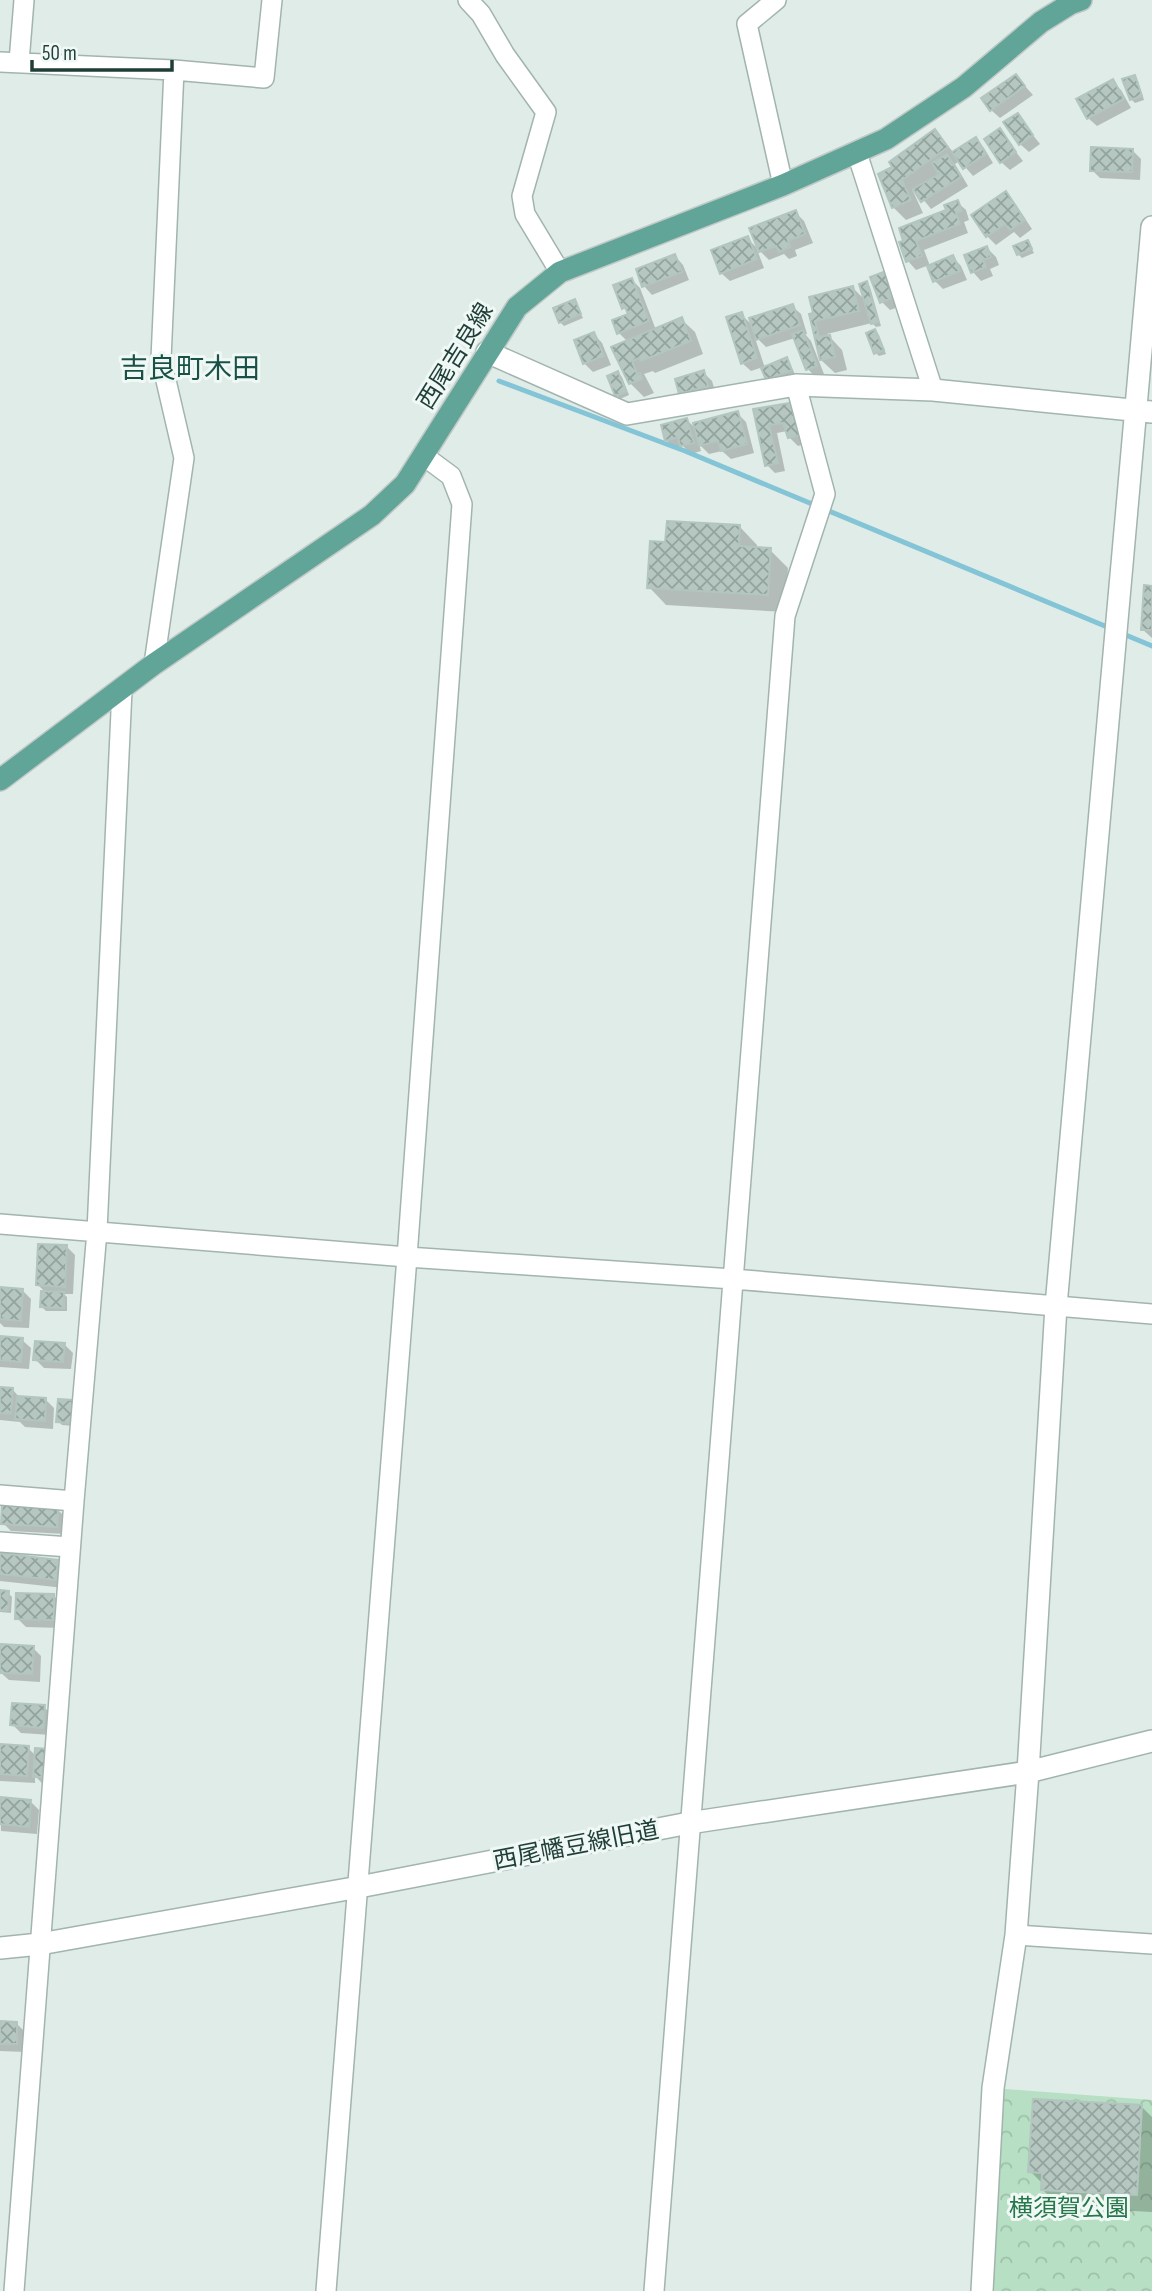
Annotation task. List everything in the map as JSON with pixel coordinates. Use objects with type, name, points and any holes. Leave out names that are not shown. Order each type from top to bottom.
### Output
[{"type":"main road","name":"西尾吉良線","points":[[0,780],[155,664],[372,515],[405,484],[517,307],[561,272],[783,185],[886,139],[964,87],[1041,22],[1081,0]]},
{"type":"street","points":[[24,0],[10,62],[174,70],[264,78],[272,0]]},
{"type":"street","points":[[468,0],[481,14],[505,55],[546,112],[522,197],[525,214],[561,272]]},
{"type":"street","points":[[776,0],[747,24],[783,185]]},
{"type":"street","points":[[155,664],[184,458],[162,359],[174,70]]},
{"type":"street","points":[[858,153],[933,390]]},
{"type":"street","points":[[982,2291],[993,2088],[1016,1935],[1056,1306],[1116,618],[1143,412],[1152,228]]},
{"type":"street","points":[[480,363],[627,414],[796,385],[933,390],[1143,412]]},
{"type":"street","points":[[654,2291],[785,616],[825,496],[796,385]]},
{"type":"street","points":[[326,2291],[408,1257],[462,504],[451,476],[424,456]]},
{"type":"street","points":[[14,2291],[70,1547],[97,1231],[122,690]]},
{"type":"street","points":[[0,1224],[408,1257],[733,1279],[1152,1314]]},
{"type":"street","points":[[0,1495],[74,1501]]},
{"type":"street","points":[[0,1542],[70,1547]]},
{"type":"street","name":"西尾幡豆線旧道","points":[[0,1948],[40,1944],[359,1887],[689,1823],[1028,1772],[1152,1741]]},
{"type":"street","points":[[1016,1935],[1152,1944]]},
{"type":"green space","name":"横須賀公園","points":[[993,2088],[1152,2100],[1152,2291],[982,2291]]},
{"type":"building","points":[[1016,74],[1025,86],[990,111],[981,98]]},
{"type":"building","points":[[1135,75],[1142,96],[1130,100],[1122,79]]},
{"type":"building","points":[[1113,79],[1124,99],[1087,119],[1076,99]]},
{"type":"building","points":[[1018,113],[1033,135],[1019,145],[1003,122]]},
{"type":"building","points":[[1000,128],[1016,152],[1000,163],[984,139]]},
{"type":"building","points":[[935,129],[948,147],[902,180],[911,200],[892,208],[878,174],[892,167],[889,162]]},
{"type":"building","points":[[976,137],[986,154],[963,169],[952,152]]},
{"type":"building","points":[[1091,147],[1133,149],[1132,172],[1090,171]]},
{"type":"building","points":[[947,154],[961,177],[921,202],[913,189],[939,174],[932,163]]},
{"type":"building","points":[[1006,191],[1025,220],[1010,230],[1005,224],[986,237],[971,215]]},
{"type":"building","points":[[958,200],[962,211],[956,213],[960,224],[916,241],[922,256],[906,262],[899,242],[903,241],[899,228],[946,210],[944,205]]},
{"type":"building","points":[[796,210],[805,234],[788,241],[790,247],[779,252],[776,246],[759,252],[749,228]]},
{"type":"building","points":[[748,236],[757,259],[720,274],[711,250]]},
{"type":"building","points":[[1028,240],[1032,249],[1017,255],[1013,246]]},
{"type":"building","points":[[987,246],[991,257],[983,260],[986,267],[971,273],[964,255]]},
{"type":"building","points":[[675,254],[682,272],[642,287],[636,269]]},
{"type":"building","points":[[953,255],[960,271],[933,282],[927,266]]},
{"type":"building","points":[[886,271],[897,296],[880,303],[870,277]]},
{"type":"building","points":[[632,278],[649,321],[617,334],[612,320],[628,314],[625,307],[622,309],[613,285]]},
{"type":"building","points":[[867,281],[878,322],[871,324],[859,284]]},
{"type":"building","points":[[853,286],[859,311],[815,321],[819,337],[830,335],[835,357],[820,360],[809,314],[813,313],[809,297]]},
{"type":"building","points":[[575,299],[581,314],[559,323],[553,308]]},
{"type":"building","points":[[793,304],[800,325],[756,340],[749,318]]},
{"type":"building","points":[[742,312],[757,358],[741,364],[726,317]]},
{"type":"building","points":[[682,317],[691,341],[641,361],[639,358],[632,361],[642,379],[629,384],[611,347]]},
{"type":"building","points":[[875,329],[884,350],[874,354],[866,333]]},
{"type":"building","points":[[803,330],[817,366],[806,370],[792,334]]},
{"type":"building","points":[[594,332],[604,356],[583,364],[574,340]]},
{"type":"building","points":[[787,357],[792,370],[766,380],[761,368]]},
{"type":"building","points":[[704,370],[708,386],[679,394],[675,379]]},
{"type":"building","points":[[618,371],[626,392],[615,396],[607,376]]},
{"type":"building","points":[[790,403],[800,435],[788,438],[783,423],[769,425],[778,463],[765,466],[753,409]]},
{"type":"building","points":[[738,411],[747,444],[721,451],[718,441],[699,446],[693,423]]},
{"type":"building","points":[[687,418],[694,443],[680,446],[678,437],[665,441],[661,425]]},
{"type":"building","points":[[667,521],[740,525],[739,546],[771,548],[768,595],[647,588],[650,541],[665,542]]},
{"type":"building","points":[[1144,585],[1152,586],[1152,630],[1141,630]]},
{"type":"building","points":[[38,1244],[67,1245],[65,1287],[36,1285]]},
{"type":"building","points":[[0,1287],[23,1289],[21,1321],[0,1319]]},
{"type":"building","points":[[41,1291],[64,1292],[64,1308],[40,1307]]},
{"type":"building","points":[[0,1336],[23,1338],[21,1362],[0,1360]]},
{"type":"building","points":[[35,1341],[65,1343],[63,1362],[33,1360]]},
{"type":"building","points":[[0,1387],[13,1388],[11,1414],[0,1413]]},
{"type":"building","points":[[17,1396],[46,1398],[45,1421],[15,1419]]},
{"type":"building","points":[[58,1399],[74,1400],[72,1423],[56,1422]]},
{"type":"building","points":[[2,1504],[58,1507],[57,1527],[1,1524]]},
{"type":"building","points":[[0,1553],[58,1560],[56,1580],[0,1574]]},
{"type":"building","points":[[0,1590],[9,1591],[8,1610],[0,1610]]},
{"type":"building","points":[[16,1593],[54,1594],[54,1620],[15,1619]]},
{"type":"building","points":[[0,1644],[34,1646],[32,1674],[0,1673]]},
{"type":"building","points":[[12,1703],[45,1705],[43,1728],[10,1725]]},
{"type":"building","points":[[0,1744],[29,1746],[27,1776],[0,1774]]},
{"type":"building","points":[[35,1748],[50,1749],[49,1777],[33,1777]]},
{"type":"building","points":[[0,1797],[31,1800],[29,1827],[0,1824]]},
{"type":"building","points":[[0,2021],[17,2022],[17,2044],[0,2044]]},
{"type":"building","points":[[1033,2099],[1142,2105],[1137,2195],[1041,2190],[1042,2173],[1028,2172]]},
{"type":"waterway","points":[[499,381],[685,451],[1112,629]]},
{"type":"waterway","points":[[1121,633],[1152,646]]},
{"type":"district","name":"吉良町木田","points":[[190,368]]}]
